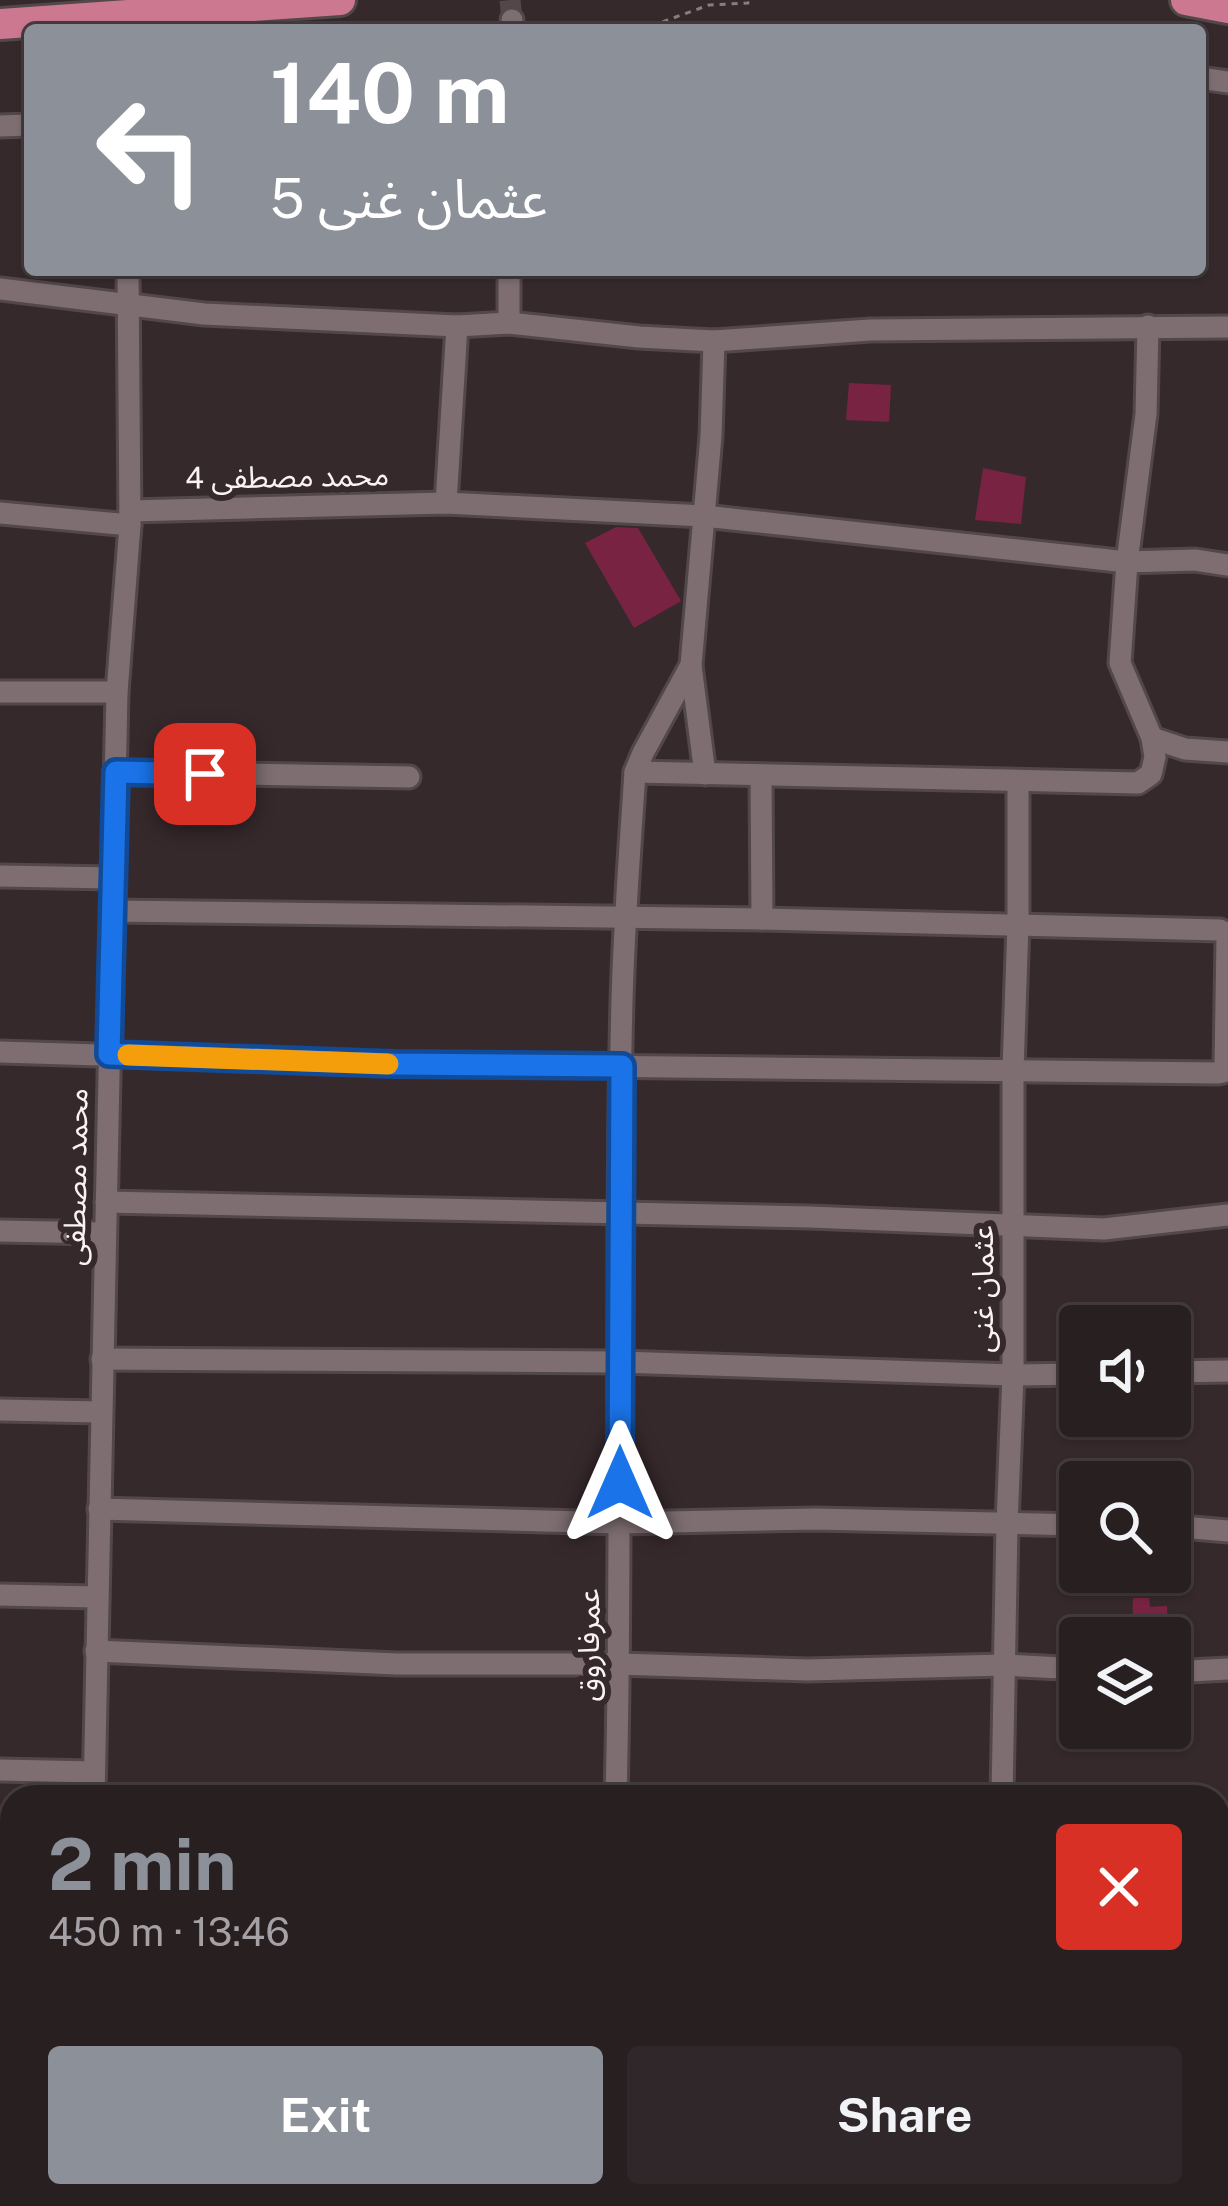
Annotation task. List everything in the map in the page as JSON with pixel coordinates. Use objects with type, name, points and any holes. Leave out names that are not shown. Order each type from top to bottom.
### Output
[{"type":"highway","points":[[0,24],[124,23],[340,0]]},
{"type":"highway","points":[[1186,0],[1228,8]]},
{"type":"street","name":"محمد مصطفی","points":[[94,1785],[117,692],[130,518],[128,276]]},
{"type":"street","points":[[509,276],[509,323]]},
{"type":"street","points":[[0,290],[204,314],[457,326],[509,323],[714,341],[870,330],[1228,327]]},
{"type":"street","points":[[446,503],[457,326]]},
{"type":"street","points":[[635,772],[1138,783],[1150,774],[1155,757],[1151,738],[1120,663],[1146,414],[1148,326]]},
{"type":"street","points":[[705,774],[691,665],[711,436],[714,341]]},
{"type":"street","name":"محمد مصطفی 4","points":[[0,513],[130,518],[446,503],[704,516],[1127,562],[1195,560],[1228,565]]},
{"type":"street","points":[[625,918],[635,772],[691,665]]},
{"type":"street","points":[[0,692],[117,692]]},
{"type":"street","points":[[1151,738],[1185,749],[1228,752]]},
{"type":"street","points":[[116,772],[409,777]]},
{"type":"street","points":[[761,776],[762,919]]},
{"type":"street","name":"عثمان غنی","points":[[1002,1785],[1013,1375],[1018,781]]},
{"type":"street","points":[[0,875],[113,878]]},
{"type":"street","points":[[0,1052],[394,1064],[1223,1072],[1225,933],[1220,930],[112,911]]},
{"type":"street","name":"عمرفاروق","points":[[616,1785],[625,918]]},
{"type":"street","points":[[106,1202],[1103,1228],[1228,1214]]},
{"type":"street","points":[[0,1231],[105,1233]]},
{"type":"street","points":[[102,1359],[620,1362],[1059,1374]]},
{"type":"street","points":[[1191,1372],[1228,1371]]},
{"type":"street","points":[[0,1410],[100,1412]]},
{"type":"street","points":[[98,1509],[619,1523],[815,1520],[1059,1525]]},
{"type":"street","points":[[1191,1527],[1228,1531]]},
{"type":"street","points":[[0,1595],[96,1597]]},
{"type":"street","points":[[96,1652],[397,1664],[1059,1668]]},
{"type":"street","points":[[1191,1671],[1228,1669]]},
{"type":"street","points":[[0,1770],[94,1772]]},
{"type":"path","points":[[655,24],[709,2],[747,1]]},
{"type":"building","points":[[849,383],[891,385],[889,422],[846,420]]},
{"type":"building","points":[[983,468],[1026,477],[1021,524],[975,520]]},
{"type":"building","points":[[616,527],[638,528],[681,601],[634,628],[585,543]]},
{"type":"building","points":[[1133,1598],[1149,1598],[1150,1607],[1167,1606],[1167,1617],[1133,1617]]},
{"type":"tunnel","points":[[510,0],[512,20]]},
{"type":"slow traffic","points":[[128,1055],[388,1064]]},
{"type":"route","points":[[205,774],[116,772],[109,1054],[622,1066],[620,1483]]}]
